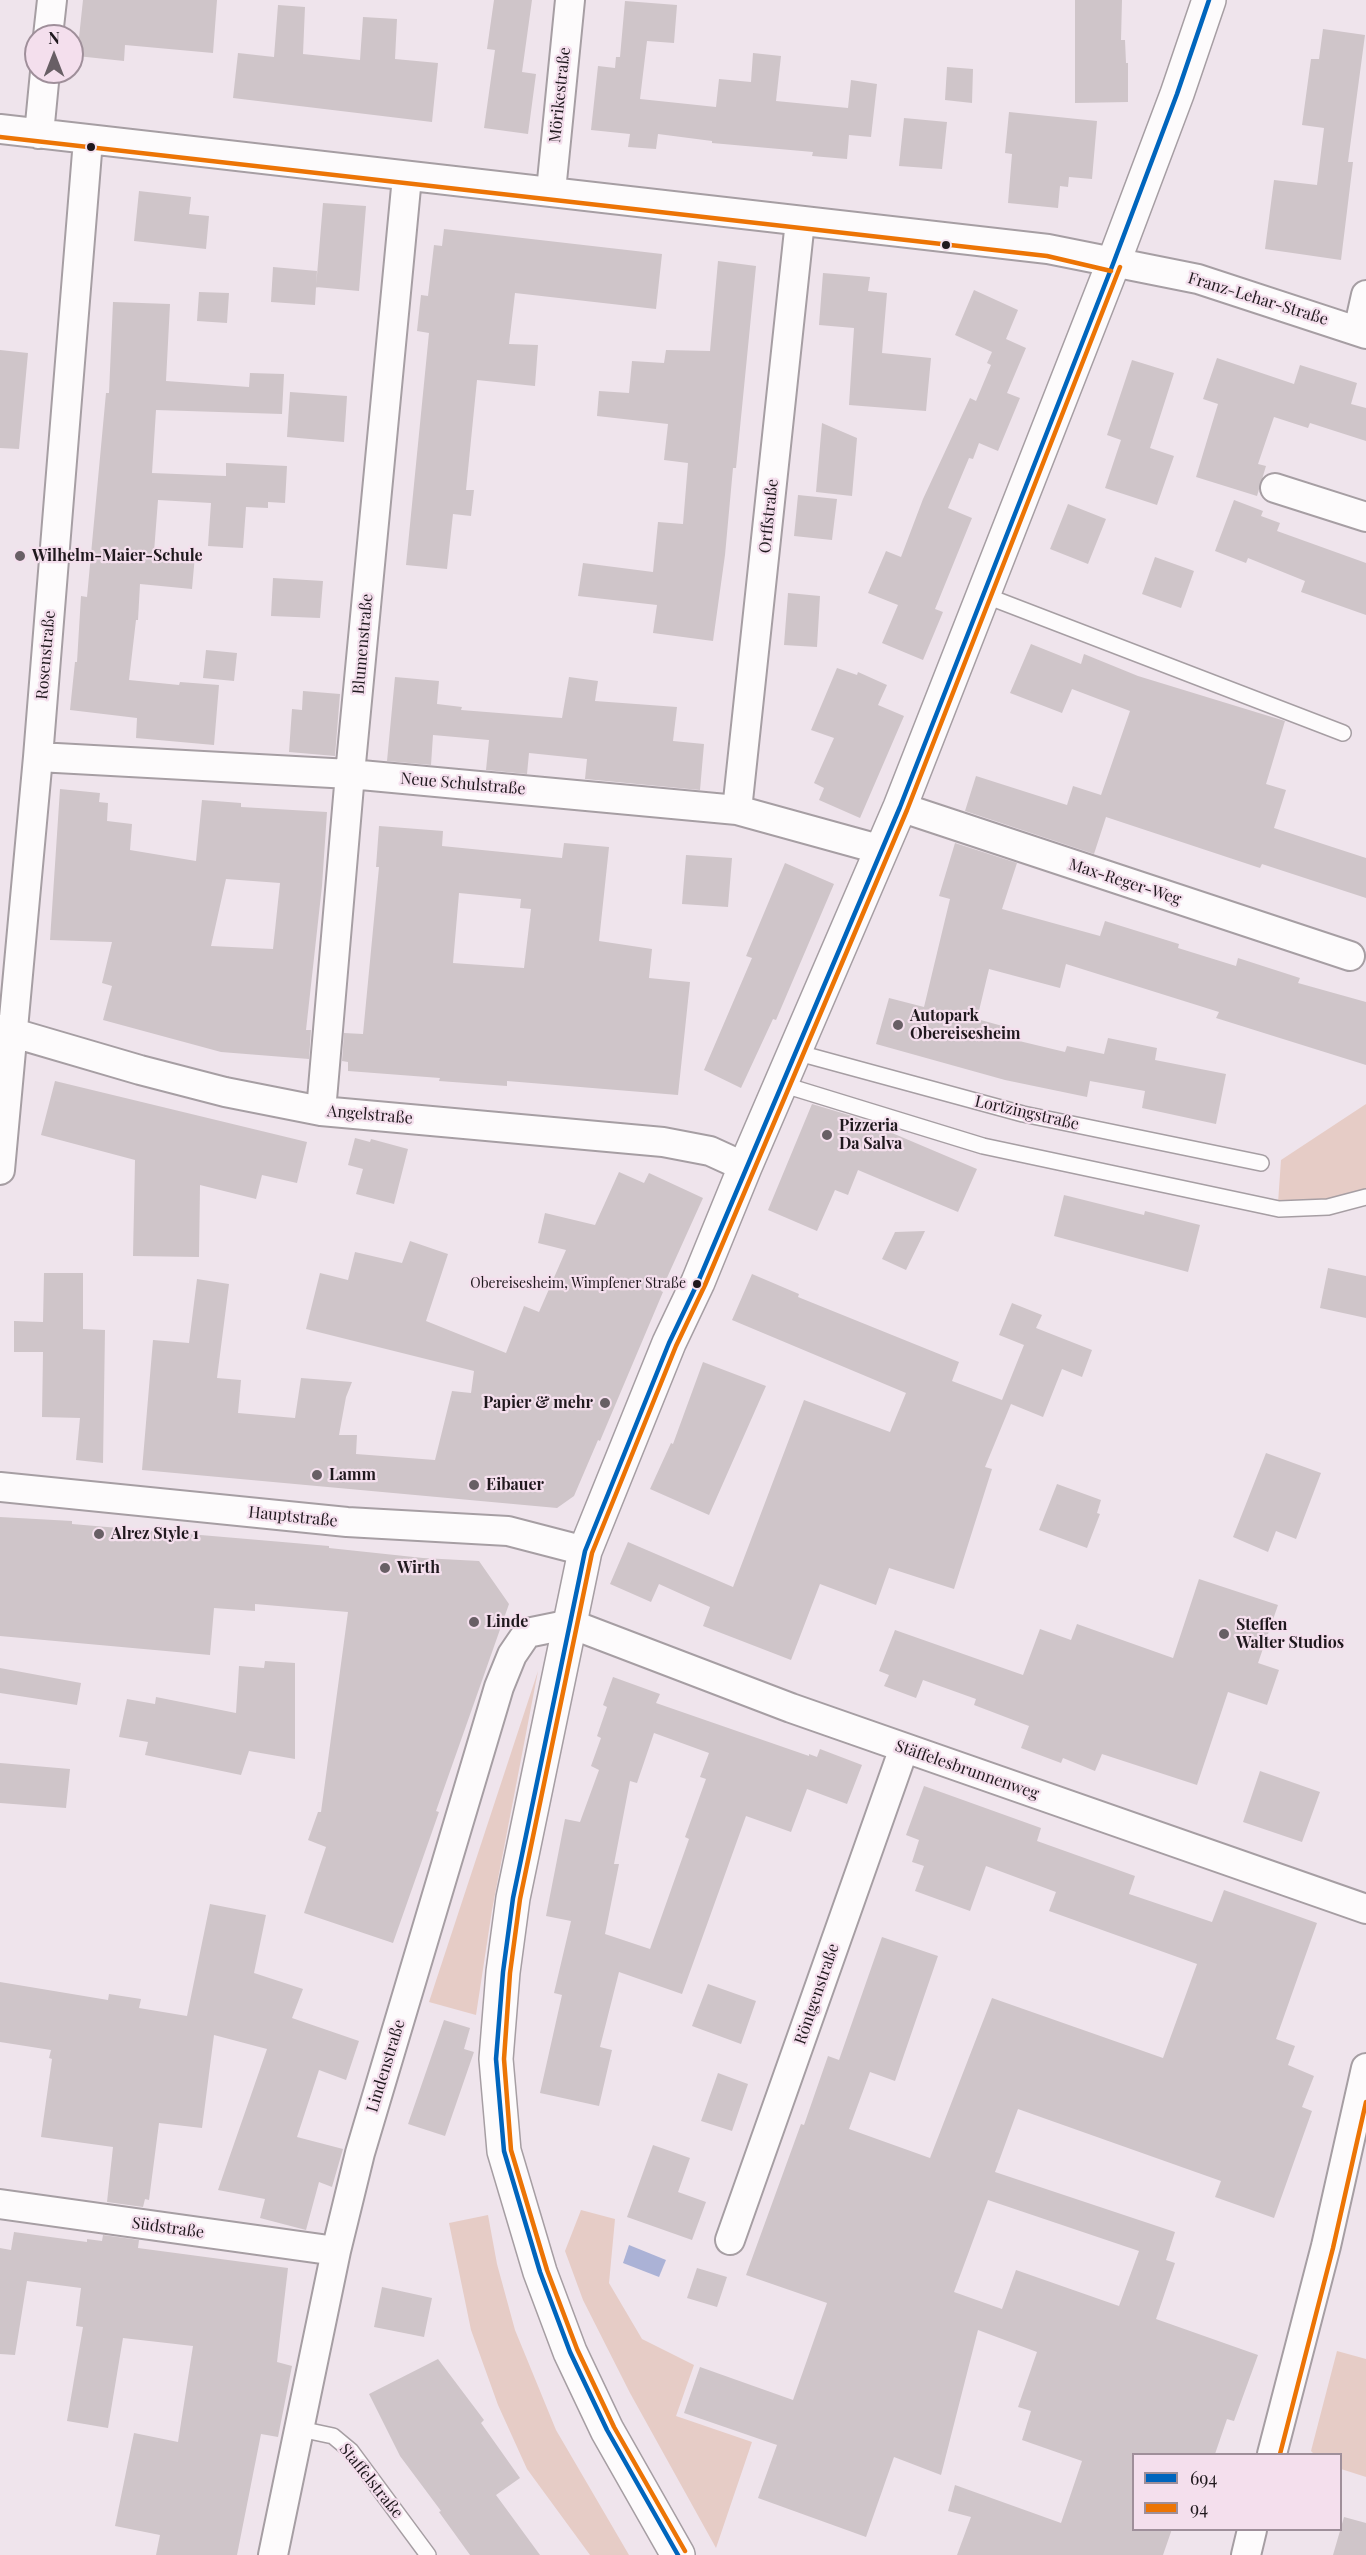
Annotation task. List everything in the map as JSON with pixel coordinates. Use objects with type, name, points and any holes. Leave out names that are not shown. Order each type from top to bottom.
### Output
[{"type":"street","points":[[49,24],[52,0]]},
{"type":"street","name":"Mörikestraße","points":[[551,191],[570,0]]},
{"type":"street","points":[[678,2555],[607,2430],[570,2352],[540,2272],[504,2151],[496,2059],[503,1972],[513,1898],[585,1551],[669,1343],[698,1282],[900,807],[1113,264],[1177,94],[1209,0]]},
{"type":"street","points":[[39,134],[44,84]]},
{"type":"street","name":"Franz-Lehar-Straße","points":[[0,129],[1048,249],[1113,264],[1198,279],[1362,332]]},
{"type":"street","name":"Rosenstraße","points":[[0,1170],[6,1031],[38,757],[88,140]]},
{"type":"street","name":"Blumenstraße","points":[[321,1111],[350,774],[407,177]]},
{"type":"street","name":"Orffstraße","points":[[737,810],[800,221]]},
{"type":"street","points":[[1362,332],[1366,295]]},
{"type":"street","points":[[1275,488],[1366,517]]},
{"type":"street","name":"Neue Schulstraße","points":[[38,757],[350,774],[737,810],[882,850]]},
{"type":"street","name":"Max-Reger-Weg","points":[[900,807],[1350,956]]},
{"type":"street","name":"Angelstraße","points":[[6,1031],[204,1087],[321,1111],[663,1142],[710,1151],[745,1167]]},
{"type":"street","name":"Hauptstraße","points":[[0,1488],[347,1522],[508,1532],[585,1551]]},
{"type":"street","name":"Stäffelesbrunnenweg","points":[[571,1624],[792,1708],[1366,1909]]},
{"type":"street","name":"Lindenstraße","points":[[273,2555],[336,2251],[360,2154],[499,1687],[512,1655],[527,1633],[571,1624]]},
{"type":"street","name":"Röntgenstraße","points":[[730,2241],[904,1748]]},
{"type":"street","points":[[1272,2453],[1326,2246],[1366,2068]]},
{"type":"street","name":"Südstraße","points":[[0,2204],[336,2251]]},
{"type":"street","points":[[1246,2555],[1252,2531]]},
{"type":"lane","points":[[984,595],[1343,733]]},
{"type":"lane","name":"Lortzingstraße","points":[[795,1052],[1023,1114],[1261,1163]]},
{"type":"lane","points":[[781,1084],[983,1146],[1279,1209],[1328,1207],[1366,1197]]},
{"type":"lane","name":"Staffelstraße","points":[[300,2429],[333,2436],[351,2451],[428,2555]]},
{"type":"shaded area","points":[[1366,1104],[1366,1192],[1330,1200],[1278,1203],[1281,1160]]},
{"type":"shaded area","points":[[538,1671],[492,1910],[476,2015],[429,2002]]},
{"type":"shaded area","points":[[581,2210],[615,2219],[609,2283],[642,2339],[694,2365],[676,2416],[752,2442],[716,2548],[630,2393],[583,2300],[565,2251]]},
{"type":"shaded area","points":[[488,2215],[497,2264],[515,2330],[556,2430],[629,2555],[590,2555],[527,2469],[498,2405],[471,2330],[449,2223]]},
{"type":"shaded area","points":[[1337,2351],[1366,2359],[1366,2477],[1342,2469],[1342,2453],[1313,2453],[1311,2451]]},
{"type":"water","points":[[629,2245],[666,2260],[659,2277],[623,2263]]},
{"type":"building","points":[[83,0],[217,0],[213,53],[125,45],[124,61],[84,57],[84,24],[80,24]]},
{"type":"building","points":[[494,0],[532,0],[522,72],[536,74],[528,134],[484,128],[495,50],[487,49]]},
{"type":"building","points":[[1075,0],[1122,0],[1121,40],[1125,40],[1126,63],[1128,63],[1128,102],[1075,103]]},
{"type":"building","points":[[625,1],[677,5],[674,43],[647,41],[640,99],[716,107],[719,79],[751,82],[753,53],[781,56],[776,101],[848,108],[851,80],[877,84],[871,137],[849,135],[847,159],[812,156],[813,152],[712,143],[712,141],[658,134],[656,149],[628,147],[630,134],[591,130],[598,66],[615,68],[616,57],[620,57]]},
{"type":"building","points":[[278,5],[305,7],[303,54],[360,60],[363,17],[397,19],[395,59],[438,63],[432,122],[233,98],[238,53],[274,57]]},
{"type":"building","points":[[1323,29],[1365,35],[1348,162],[1353,162],[1341,260],[1265,249],[1274,180],[1317,185],[1324,128],[1302,125],[1311,59],[1319,59]]},
{"type":"building","points":[[947,67],[973,69],[972,103],[945,100]]},
{"type":"building","points":[[1009,112],[1097,121],[1092,179],[1069,177],[1068,187],[1060,186],[1058,208],[1008,203],[1012,154],[1005,153]]},
{"type":"building","points":[[904,118],[947,122],[942,169],[899,166]]},
{"type":"building","points":[[139,191],[191,197],[189,214],[209,216],[206,249],[134,241]]},
{"type":"building","points":[[323,203],[366,206],[359,291],[316,287]]},
{"type":"building","points":[[444,229],[662,254],[656,309],[515,293],[509,344],[538,345],[535,386],[477,380],[466,490],[474,490],[471,516],[453,514],[447,569],[406,565],[429,333],[417,331],[421,295],[428,296],[434,245],[442,246]]},
{"type":"building","points":[[718,261],[756,266],[736,468],[733,468],[725,555],[713,641],[653,633],[657,605],[578,596],[583,563],[653,572],[658,522],[683,524],[688,463],[664,460],[668,424],[597,416],[599,391],[629,393],[632,361],[664,363],[666,350],[710,351]]},
{"type":"building","points":[[273,267],[317,271],[315,305],[271,302]]},
{"type":"building","points":[[823,273],[870,277],[868,291],[887,293],[882,353],[931,358],[926,411],[849,405],[854,328],[819,325]]},
{"type":"building","points":[[974,290],[1018,310],[1006,339],[1026,348],[1007,393],[1020,398],[998,451],[979,443],[973,459],[969,458],[948,508],[972,518],[935,609],[943,612],[923,660],[882,643],[898,605],[868,593],[886,551],[901,557],[923,499],[970,398],[976,401],[991,365],[987,363],[992,352],[955,335]]},
{"type":"building","points":[[199,292],[229,293],[227,323],[197,321]]},
{"type":"building","points":[[113,302],[170,304],[166,381],[249,387],[250,373],[284,374],[282,414],[156,410],[152,473],[226,476],[226,463],[287,466],[285,503],[268,502],[268,508],[246,507],[243,548],[208,546],[211,503],[158,500],[154,552],[195,555],[192,589],[140,584],[138,620],[136,620],[129,680],[179,685],[180,682],[219,685],[214,745],[136,738],[137,718],[70,710],[75,662],[77,662],[81,596],[87,597],[106,393],[109,393]]},
{"type":"building","points":[[0,350],[28,353],[19,449],[0,448]]},
{"type":"building","points":[[1217,358],[1294,384],[1300,365],[1357,383],[1351,404],[1366,408],[1366,441],[1310,423],[1308,428],[1274,417],[1258,464],[1266,466],[1257,496],[1196,477],[1218,404],[1203,399]]},
{"type":"building","points":[[1132,360],[1174,373],[1150,448],[1174,456],[1157,505],[1105,488],[1121,440],[1107,435]]},
{"type":"building","points":[[290,392],[347,396],[344,442],[287,437]]},
{"type":"building","points":[[822,423],[857,438],[852,496],[816,492]]},
{"type":"building","points":[[798,495],[837,499],[832,540],[794,536]]},
{"type":"building","points":[[1234,500],[1263,511],[1261,516],[1280,523],[1277,531],[1366,563],[1366,615],[1301,592],[1305,581],[1248,558],[1246,563],[1215,551]]},
{"type":"building","points":[[1068,504],[1106,519],[1088,564],[1050,549]]},
{"type":"building","points":[[1155,557],[1194,571],[1181,608],[1142,594]]},
{"type":"building","points":[[273,578],[323,581],[320,618],[271,616]]},
{"type":"building","points":[[788,593],[820,596],[817,647],[784,645]]},
{"type":"building","points":[[1031,644],[1081,664],[1084,654],[1138,676],[1285,721],[1266,784],[1286,790],[1274,828],[1366,858],[1366,898],[1262,864],[1260,868],[1106,817],[1094,854],[965,811],[976,776],[1067,805],[1073,786],[1101,795],[1130,711],[1072,689],[1062,713],[1010,693]]},
{"type":"building","points":[[206,650],[237,653],[234,681],[203,678]]},
{"type":"building","points":[[837,668],[857,675],[858,672],[887,685],[878,705],[904,716],[860,818],[819,800],[824,788],[814,783],[834,738],[811,730]]},
{"type":"building","points":[[395,677],[439,681],[437,704],[462,707],[461,710],[562,718],[569,677],[598,681],[595,701],[677,707],[673,741],[704,744],[700,790],[585,779],[587,759],[529,753],[527,774],[486,770],[489,740],[433,735],[431,765],[387,761]]},
{"type":"building","points":[[303,691],[340,694],[335,756],[289,752],[292,709],[302,710]]},
{"type":"building","points":[[60,789],[100,793],[99,802],[108,803],[107,821],[132,824],[130,850],[196,861],[202,800],[241,803],[241,807],[327,812],[322,886],[306,1030],[311,1030],[309,1059],[221,1052],[103,1020],[112,986],[102,983],[112,942],[50,940]],"holes":[[[226,879],[280,883],[273,949],[211,946]]]},
{"type":"building","points":[[379,826],[443,831],[442,846],[562,858],[564,843],[609,847],[599,941],[652,949],[649,978],[690,982],[678,1095],[507,1081],[507,1086],[348,1071],[348,1062],[342,1061],[344,1033],[363,1034],[379,867],[376,867]],"holes":[[[459,893],[521,899],[520,908],[531,909],[524,968],[453,963]]]},
{"type":"building","points":[[955,843],[1017,863],[1002,909],[1100,936],[1105,921],[1179,944],[1178,948],[1236,966],[1238,958],[1300,978],[1298,983],[1366,1002],[1366,1065],[1216,1018],[1219,1012],[1066,964],[1060,988],[989,969],[977,1019],[1017,1030],[1015,1040],[1065,1052],[1067,1046],[1104,1054],[1108,1038],[1157,1048],[1155,1060],[1226,1074],[1216,1124],[1142,1108],[1145,1091],[1090,1081],[1087,1097],[1005,1080],[876,1044],[889,998],[924,1007],[950,899],[939,896]]},
{"type":"building","points":[[686,855],[732,858],[728,907],[682,904]]},
{"type":"building","points":[[785,863],[834,884],[776,1020],[773,1019],[741,1088],[704,1070],[752,958],[746,956]]},
{"type":"building","points":[[55,1081],[307,1142],[297,1183],[262,1175],[256,1199],[200,1185],[199,1257],[133,1256],[135,1160],[41,1135]]},
{"type":"building","points":[[812,1104],[852,1116],[977,1169],[958,1212],[858,1170],[848,1195],[835,1190],[817,1231],[768,1210]]},
{"type":"building","points":[[355,1138],[370,1142],[371,1139],[408,1149],[394,1204],[356,1194],[363,1169],[348,1165]]},
{"type":"building","points":[[619,1172],[644,1183],[649,1173],[703,1198],[661,1291],[663,1292],[600,1441],[598,1440],[574,1496],[557,1508],[142,1470],[153,1340],[189,1343],[197,1279],[229,1284],[217,1378],[241,1380],[238,1413],[295,1418],[301,1378],[352,1382],[346,1397],[339,1435],[357,1435],[356,1454],[435,1460],[452,1391],[471,1393],[474,1371],[306,1329],[320,1273],[348,1280],[355,1252],[402,1263],[410,1241],[448,1254],[426,1321],[506,1353],[524,1306],[539,1312],[566,1250],[538,1243],[545,1213],[595,1225]]},
{"type":"building","points":[[1064,1195],[1144,1215],[1145,1211],[1200,1225],[1188,1272],[1054,1236]]},
{"type":"building","points":[[925,1231],[906,1270],[882,1259],[895,1232]]},
{"type":"building","points":[[1328,1268],[1366,1276],[1366,1318],[1320,1308]]},
{"type":"building","points":[[44,1273],[83,1273],[83,1329],[105,1330],[103,1463],[76,1460],[80,1418],[42,1417],[43,1352],[14,1352],[14,1321],[43,1322]]},
{"type":"building","points":[[752,1274],[799,1294],[798,1297],[959,1362],[952,1381],[1002,1400],[1024,1345],[999,1335],[1012,1303],[1042,1315],[1036,1328],[1092,1350],[1082,1377],[1062,1369],[1043,1417],[1011,1404],[985,1467],[992,1469],[954,1589],[889,1568],[876,1605],[820,1584],[791,1660],[703,1626],[710,1607],[659,1584],[651,1602],[610,1584],[628,1542],[733,1587],[804,1400],[890,1432],[906,1393],[732,1320]]},
{"type":"building","points":[[703,1362],[766,1386],[709,1515],[650,1489],[671,1443],[673,1444]]},
{"type":"building","points":[[1266,1453],[1321,1473],[1296,1539],[1276,1531],[1268,1552],[1233,1537]]},
{"type":"building","points":[[1057,1484],[1101,1500],[1097,1513],[1100,1514],[1087,1548],[1039,1530]]},
{"type":"building","points":[[0,1517],[72,1521],[72,1524],[329,1546],[329,1548],[423,1558],[479,1561],[509,1604],[436,1811],[439,1812],[393,1943],[304,1913],[326,1847],[308,1840],[318,1812],[321,1812],[348,1612],[255,1604],[255,1611],[214,1608],[210,1655],[0,1636]]},
{"type":"building","points":[[1199,1579],[1278,1605],[1258,1663],[1279,1670],[1267,1705],[1228,1692],[1197,1785],[1102,1754],[1095,1771],[1063,1758],[1061,1763],[1021,1748],[1029,1726],[974,1705],[976,1699],[923,1680],[916,1698],[884,1686],[889,1675],[879,1671],[895,1630],[1023,1675],[1040,1629],[1071,1640],[1077,1624],[1173,1658]]},
{"type":"building","points":[[265,1661],[295,1663],[295,1759],[249,1751],[241,1775],[145,1755],[148,1742],[119,1737],[127,1699],[155,1704],[156,1697],[236,1713],[239,1666],[264,1668]]},
{"type":"building","points":[[0,1668],[81,1683],[77,1705],[0,1693]]},
{"type":"building","points":[[613,1677],[660,1694],[656,1703],[809,1756],[809,1754],[817,1757],[820,1749],[862,1765],[847,1804],[807,1789],[791,1832],[746,1816],[682,1994],[619,1972],[600,2047],[612,2050],[599,2106],[540,2093],[562,1995],[554,1993],[571,1921],[546,1916],[565,1819],[580,1822],[599,1770],[591,1766],[601,1738],[597,1736],[607,1707],[603,1705]],"holes":[[[654,1733],[709,1753],[700,1777],[706,1779],[685,1837],[689,1839],[650,1949],[605,1934],[619,1864],[614,1864],[630,1781],[637,1783]]]},
{"type":"building","points":[[0,1763],[70,1769],[66,1808],[0,1803]]},
{"type":"building","points":[[1260,1771],[1320,1792],[1302,1842],[1243,1822]]},
{"type":"building","points":[[924,1786],[1041,1828],[1037,1841],[1135,1876],[1129,1894],[1212,1922],[1224,1890],[1317,1923],[1276,2039],[1295,2046],[1288,2065],[1314,2076],[1302,2107],[1312,2111],[1274,2218],[1215,2197],[1221,2181],[1018,2109],[995,2172],[1175,2232],[1166,2260],[1175,2263],[1156,2319],[1258,2355],[1234,2421],[1227,2419],[1215,2453],[1132,2453],[1132,2531],[1171,2531],[1163,2555],[957,2555],[971,2517],[948,2511],[955,2485],[1061,2523],[1082,2461],[1022,2440],[1031,2411],[1018,2407],[1037,2352],[978,2330],[941,2475],[894,2457],[866,2537],[758,2498],[777,2445],[684,2413],[700,2367],[793,2400],[827,2303],[746,2275],[828,2056],[839,2060],[882,1937],[938,1956],[895,2081],[870,2072],[849,2129],[930,2158],[992,1998],[1163,2058],[1197,1964],[1049,1911],[1056,1892],[986,1866],[970,1911],[915,1891],[924,1866],[912,1862],[919,1840],[906,1835]],"holes":[[[988,2200],[1139,2251],[1119,2306],[1016,2270],[1002,2309],[954,2292]]]},
{"type":"building","points":[[210,1904],[266,1915],[254,1973],[303,1989],[292,2018],[359,2041],[346,2080],[319,2070],[297,2137],[343,2149],[332,2187],[319,2182],[306,2230],[260,2218],[265,2199],[218,2190],[267,2049],[214,2035],[202,2128],[159,2123],[149,2200],[145,2199],[143,2207],[107,2202],[113,2147],[41,2137],[52,2059],[49,2058],[51,2050],[0,2042],[0,1982],[108,2000],[109,1994],[141,1999],[139,2008],[187,2016]]},
{"type":"building","points":[[708,1984],[756,2001],[741,2044],[692,2026]]},
{"type":"building","points":[[444,2020],[470,2028],[464,2049],[474,2052],[445,2136],[408,2124]]},
{"type":"building","points":[[718,2073],[748,2084],[732,2131],[701,2121]]},
{"type":"building","points":[[653,2145],[690,2158],[678,2192],[706,2202],[692,2240],[627,2217]]},
{"type":"building","points":[[14,2232],[87,2242],[87,2239],[102,2241],[103,2235],[139,2240],[138,2248],[288,2268],[277,2362],[292,2366],[278,2437],[261,2434],[237,2555],[156,2555],[160,2535],[115,2526],[134,2433],[178,2442],[193,2346],[123,2338],[108,2428],[67,2421],[83,2327],[76,2326],[81,2288],[27,2281],[15,2355],[0,2354],[0,2248],[11,2250]]},
{"type":"building","points":[[697,2268],[727,2277],[717,2307],[687,2298]]},
{"type":"building","points":[[382,2287],[432,2298],[424,2337],[374,2327]]},
{"type":"building","points":[[438,2359],[484,2420],[481,2423],[520,2478],[496,2495],[540,2555],[470,2555],[400,2456],[369,2394]]},
{"type":"building","points":[[1344,2517],[1366,2523],[1366,2555],[1333,2555],[1340,2531],[1342,2531]]},
{"type":"transit line","name":"694","points":[[678,2555],[607,2430],[570,2352],[540,2272],[504,2151],[496,2059],[503,1972],[513,1898],[585,1551],[669,1343],[698,1282],[900,807],[1113,264],[1177,94],[1209,0]]},
{"type":"transit line","name":"94","points":[[0,137],[1047,256],[1111,271]]},
{"type":"transit line","name":"94","points":[[685,2551],[614,2427],[577,2349],[547,2270],[511,2150],[504,2059],[510,1973],[520,1899],[592,1553],[676,1346],[705,1285],[907,810],[1120,267]]},
{"type":"transit line","name":"94","points":[[1280,2453],[1333,2248],[1366,2102]]},
{"type":"place","name":"Wilhelm-Maier-Schule","points":[[20,556]]},
{"type":"place","name":"Autopark Obereisesheim","points":[[898,1025]]},
{"type":"place","name":"Pizzeria Da Salva","points":[[827,1135]]},
{"type":"place","name":"Obereisesheim, Wimpfener Straße","points":[[697,1284]]},
{"type":"place","name":"Papier & mehr","points":[[605,1403]]},
{"type":"place","name":"Lamm","points":[[317,1475]]},
{"type":"place","name":"Eibauer","points":[[474,1485]]},
{"type":"place","name":"Alrez Style 1","points":[[99,1534]]},
{"type":"place","name":"Wirth","points":[[385,1568]]},
{"type":"place","name":"Linde","points":[[474,1622]]},
{"type":"place","name":"Steffen Walter Studios","points":[[1224,1634]]}]
